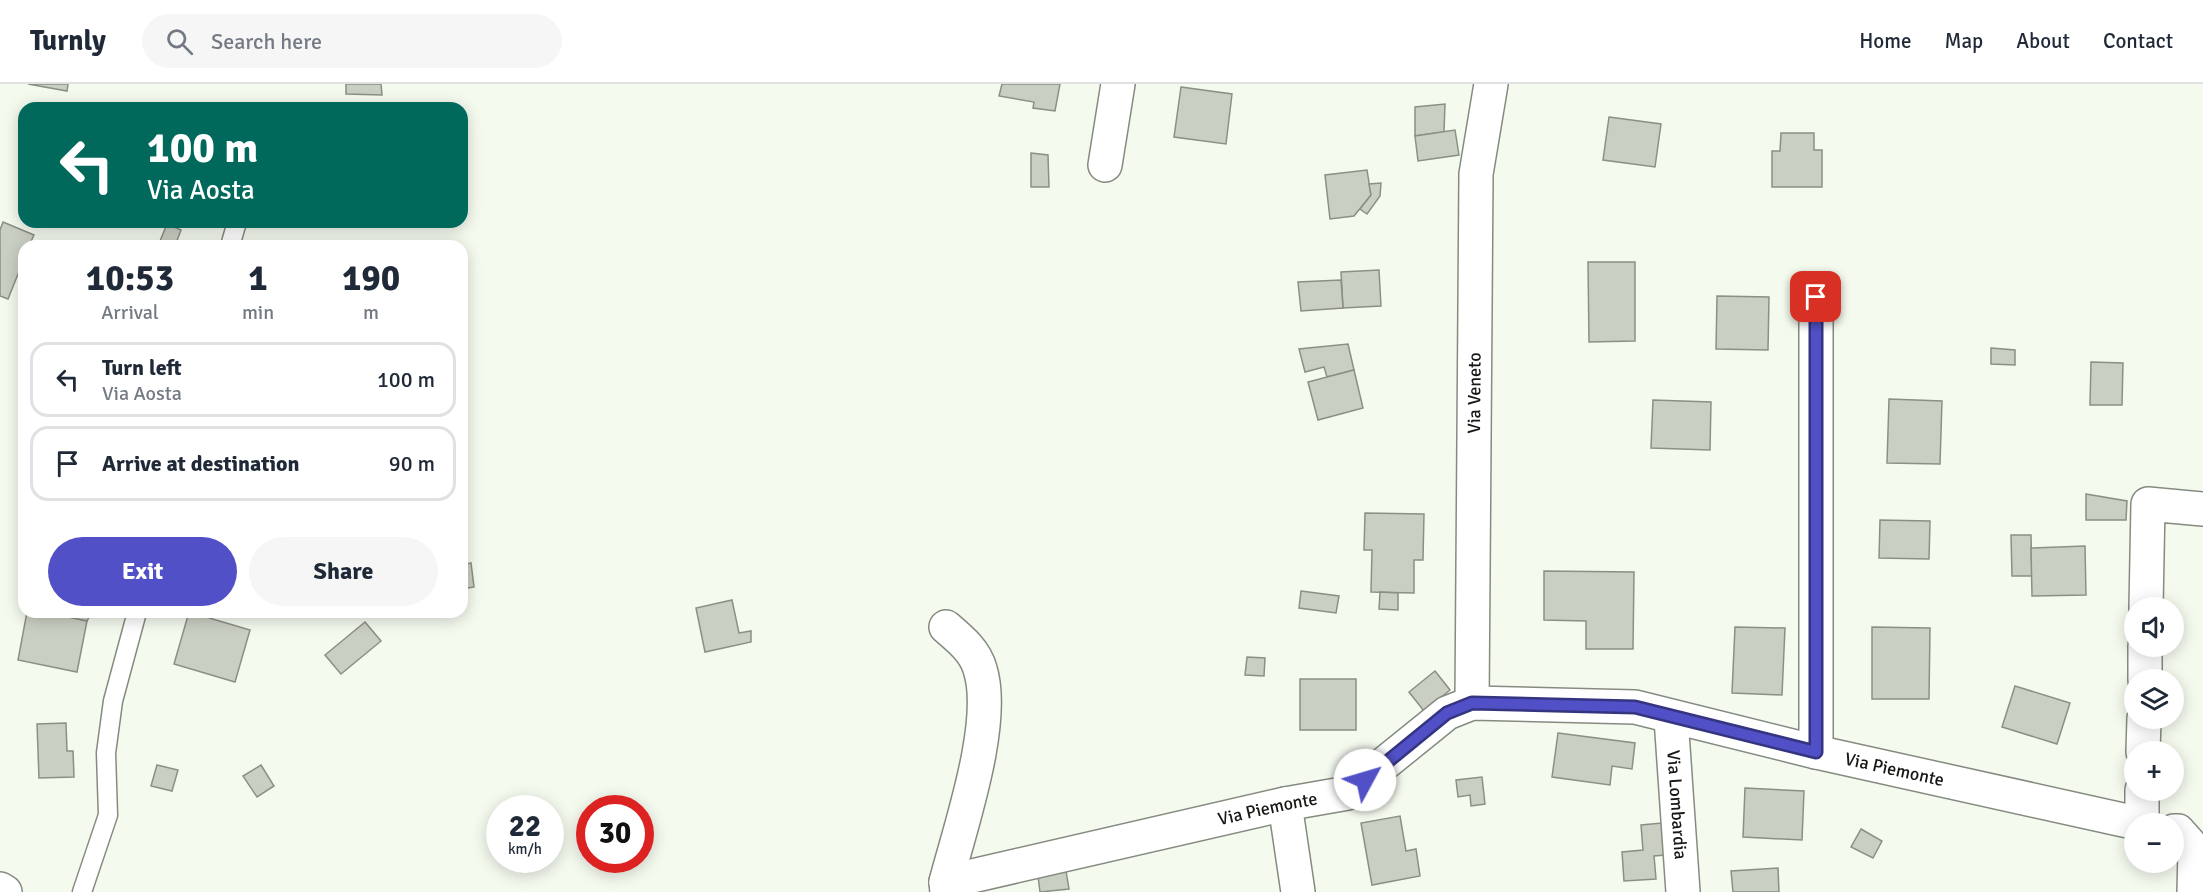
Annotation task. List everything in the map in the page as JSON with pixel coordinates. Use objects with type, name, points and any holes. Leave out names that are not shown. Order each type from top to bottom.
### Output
[{"type":"street","points":[[1105,165],[1118,84]]},
{"type":"street","name":"Via Veneto","points":[[1472,703],[1476,174],[1491,84]]},
{"type":"street","points":[[1816,297],[1816,752]]},
{"type":"street","points":[[2146,597],[2148,504],[2203,509]]},
{"type":"street","points":[[946,627],[970,649],[981,670],[983,707],[981,743],[946,887]]},
{"type":"street","name":"Via Piemonte","points":[[946,887],[1284,804],[1348,793],[1447,713],[1472,703],[1635,707],[1671,718],[1816,752],[2124,820]]},
{"type":"street","name":"Via Lombardia","points":[[1671,718],[1683,892]]},
{"type":"street","points":[[1284,804],[1299,892]]},
{"type":"street","points":[[2184,840],[2195,850],[2194,892]]},
{"type":"street","points":[[0,889],[5,892]]},
{"type":"lane","points":[[82,892],[108,815],[106,753],[112,711],[135,618]]},
{"type":"building","points":[[28,84],[68,84],[67,91]]},
{"type":"building","points":[[346,84],[381,84],[382,95],[346,94]]},
{"type":"building","points":[[1002,84],[1060,84],[1055,111],[1033,108],[1034,102],[999,96]]},
{"type":"building","points":[[1181,87],[1232,94],[1226,144],[1174,137]]},
{"type":"building","points":[[1445,104],[1444,132],[1415,136],[1415,107]]},
{"type":"building","points":[[1609,117],[1661,124],[1655,167],[1603,160]]},
{"type":"building","points":[[1455,130],[1459,155],[1418,161],[1415,136]]},
{"type":"building","points":[[1781,133],[1814,133],[1814,150],[1822,150],[1822,187],[1772,187],[1772,151],[1780,151]]},
{"type":"building","points":[[1031,153],[1048,155],[1049,187],[1031,187]]},
{"type":"building","points":[[1367,170],[1371,195],[1354,216],[1330,219],[1325,175]]},
{"type":"building","points":[[1381,183],[1380,196],[1367,214],[1360,209],[1371,195],[1369,184]]},
{"type":"building","points":[[3,222],[34,235],[32,240],[18,240],[18,274],[8,299],[0,296],[0,230]]},
{"type":"building","points":[[165,228],[181,230],[177,240],[160,240]]},
{"type":"building","points":[[1588,262],[1635,262],[1635,341],[1589,342]]},
{"type":"building","points":[[1379,270],[1381,306],[1343,308],[1341,272]]},
{"type":"building","points":[[1341,280],[1343,308],[1301,311],[1298,282]]},
{"type":"building","points":[[1717,296],[1769,297],[1768,350],[1716,349]]},
{"type":"building","points":[[1348,344],[1354,370],[1327,377],[1324,367],[1305,372],[1299,349]]},
{"type":"building","points":[[1991,348],[2015,350],[2015,365],[1991,364]]},
{"type":"building","points":[[2091,362],[2123,363],[2122,405],[2090,405]]},
{"type":"building","points":[[1354,370],[1363,408],[1318,420],[1308,382]]},
{"type":"building","points":[[1889,399],[1942,401],[1940,464],[1887,463]]},
{"type":"building","points":[[1653,400],[1711,402],[1710,450],[1651,448]]},
{"type":"building","points":[[2086,494],[2127,501],[2126,520],[2086,520]]},
{"type":"building","points":[[1365,513],[1424,514],[1423,560],[1414,560],[1414,593],[1371,592],[1372,550],[1364,550]]},
{"type":"building","points":[[1880,520],[1930,521],[1929,559],[1879,558]]},
{"type":"building","points":[[2011,535],[2031,535],[2032,576],[2012,576]]},
{"type":"building","points":[[2085,546],[2086,595],[2032,596],[2031,548]]},
{"type":"building","points":[[471,563],[474,587],[468,588],[468,564]]},
{"type":"building","points":[[1544,571],[1634,572],[1633,649],[1586,649],[1586,621],[1544,620]]},
{"type":"building","points":[[1301,591],[1339,596],[1336,613],[1299,608]]},
{"type":"building","points":[[1380,592],[1398,593],[1398,610],[1379,609]]},
{"type":"building","points":[[732,600],[739,633],[751,631],[751,642],[705,652],[696,608]]},
{"type":"building","points":[[26,618],[73,618],[87,621],[77,672],[18,660]]},
{"type":"building","points":[[73,618],[89,618],[87,621]]},
{"type":"building","points":[[187,618],[209,618],[250,630],[235,682],[174,664]]},
{"type":"building","points":[[365,622],[381,641],[341,674],[325,655]]},
{"type":"building","points":[[1735,627],[1785,628],[1782,695],[1732,693]]},
{"type":"building","points":[[1872,627],[1930,628],[1929,699],[1872,699]]},
{"type":"building","points":[[1247,657],[1265,658],[1264,676],[1245,675]]},
{"type":"building","points":[[1435,671],[1450,690],[1424,711],[1409,692]]},
{"type":"building","points":[[1300,679],[1356,679],[1356,730],[1300,730]]},
{"type":"building","points":[[2015,686],[2070,703],[2057,744],[2002,727]]},
{"type":"building","points":[[66,723],[67,751],[73,751],[74,777],[39,778],[37,724]]},
{"type":"building","points":[[1558,733],[1635,743],[1632,769],[1612,766],[1610,785],[1552,777]]},
{"type":"building","points":[[157,765],[178,770],[172,791],[151,786]]},
{"type":"building","points":[[261,765],[274,786],[257,797],[243,776]]},
{"type":"building","points":[[1482,777],[1485,804],[1471,806],[1470,795],[1458,797],[1456,780]]},
{"type":"building","points":[[1745,788],[1804,791],[1802,840],[1743,837]]},
{"type":"building","points":[[1400,816],[1406,851],[1416,849],[1420,876],[1372,885],[1361,823]]},
{"type":"building","points":[[1662,823],[1665,855],[1654,856],[1656,879],[1624,881],[1622,852],[1643,850],[1641,825]]},
{"type":"building","points":[[1861,829],[1882,841],[1873,858],[1851,847]]},
{"type":"building","points":[[1778,868],[1779,892],[1733,892],[1731,871]]},
{"type":"building","points":[[1066,871],[1069,889],[1040,892],[1038,876]]},
{"type":"route","points":[[1365,780],[1447,713],[1472,703],[1635,707],[1671,718],[1816,752],[1816,297]]}]
